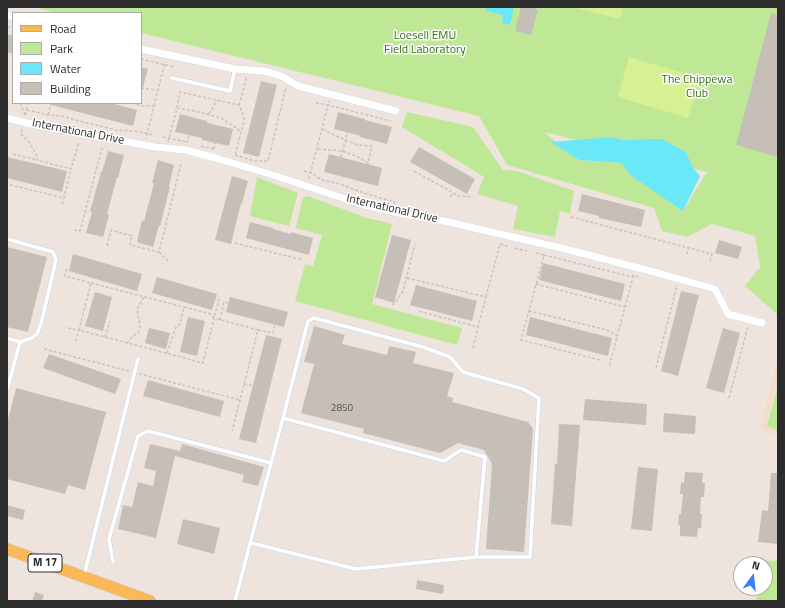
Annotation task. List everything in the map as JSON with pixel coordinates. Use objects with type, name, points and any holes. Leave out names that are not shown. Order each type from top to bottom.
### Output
[{"type":"main road","name":"M 17","points":[[7,549],[150,601]]},
{"type":"street","points":[[142,49],[235,69],[272,73],[298,86],[396,111]]},
{"type":"street","name":"International Drive","points":[[7,118],[155,147],[191,151],[276,176],[364,205],[434,219],[561,248],[647,270],[715,289],[728,314],[762,323]]},
{"type":"lane","points":[[172,78],[230,91],[235,69]]},
{"type":"lane","points":[[7,239],[53,252],[56,260],[41,324],[36,334],[32,338],[20,342],[7,338]]},
{"type":"lane","points":[[235,601],[250,543],[283,418],[308,321],[314,318],[424,347],[450,356],[463,372],[523,389],[539,398],[530,557],[476,557],[356,569],[250,543]]},
{"type":"lane","points":[[7,390],[20,342]]},
{"type":"lane","points":[[84,577],[138,359]]},
{"type":"lane","points":[[283,418],[444,461],[461,450],[484,458],[476,557]]},
{"type":"lane","points":[[113,562],[109,539],[138,436],[148,431],[271,463]]},
{"type":"path","points":[[146,141],[166,58]]},
{"type":"path","points":[[142,59],[174,67]]},
{"type":"path","points":[[234,158],[244,121],[239,105],[247,76]]},
{"type":"path","points":[[235,155],[255,161],[268,161],[286,87],[291,88]]},
{"type":"path","points":[[142,88],[158,90]]},
{"type":"path","points":[[168,144],[180,92],[239,105]]},
{"type":"path","points":[[309,181],[329,98]]},
{"type":"path","points":[[209,114],[216,100]]},
{"type":"path","points":[[316,103],[391,121]]},
{"type":"path","points":[[20,104],[25,115]]},
{"type":"path","points":[[25,115],[28,104]]},
{"type":"path","points":[[48,115],[51,104]]},
{"type":"path","points":[[135,104],[142,106],[154,106]]},
{"type":"path","points":[[177,108],[209,114],[221,118],[242,132]]},
{"type":"path","points":[[26,110],[48,115],[62,116],[116,130],[135,131],[154,135]]},
{"type":"path","points":[[19,113],[25,115]]},
{"type":"path","points":[[22,127],[21,134],[29,142],[37,156],[37,160]]},
{"type":"path","points":[[317,149],[342,151],[358,157],[368,163],[372,146],[346,140],[322,129]]},
{"type":"path","points":[[341,157],[348,131]]},
{"type":"path","points":[[186,147],[189,135]]},
{"type":"path","points":[[163,137],[192,144]]},
{"type":"path","points":[[62,204],[79,142]]},
{"type":"path","points":[[213,152],[216,143]]},
{"type":"path","points":[[196,145],[214,149]]},
{"type":"path","points":[[74,230],[80,231],[102,148]]},
{"type":"path","points":[[13,154],[71,169]]},
{"type":"path","points":[[159,252],[181,164]]},
{"type":"path","points":[[304,171],[311,173],[322,180],[340,184],[397,204]]},
{"type":"path","points":[[414,171],[459,196],[473,197]]},
{"type":"path","points":[[7,186],[8,184],[64,198]]},
{"type":"path","points":[[450,197],[453,193]]},
{"type":"path","points":[[571,217],[712,254],[710,261]]},
{"type":"path","points":[[107,246],[111,230],[132,236],[130,245],[159,252],[168,261]]},
{"type":"path","points":[[235,243],[303,260]]},
{"type":"path","points":[[392,305],[403,291],[415,244]]},
{"type":"path","points":[[473,348],[500,244],[506,246]]},
{"type":"path","points":[[516,248],[527,251]]},
{"type":"path","points":[[687,254],[688,248]]},
{"type":"path","points":[[536,253],[633,278]]},
{"type":"path","points":[[544,255],[521,340],[600,360]]},
{"type":"path","points":[[67,268],[65,276],[211,314],[214,318],[220,320],[273,333],[275,324]]},
{"type":"path","points":[[609,367],[633,275],[638,277]]},
{"type":"path","points":[[407,278],[486,297]]},
{"type":"path","points":[[75,343],[91,283]]},
{"type":"path","points":[[536,284],[625,307]]},
{"type":"path","points":[[656,368],[678,284]]},
{"type":"path","points":[[127,343],[138,333],[140,326],[136,309],[144,297]]},
{"type":"path","points":[[68,328],[203,363],[219,300],[215,299]]},
{"type":"path","points":[[220,320],[224,302],[228,303]]},
{"type":"path","points":[[167,354],[176,327],[180,324],[184,307]]},
{"type":"path","points":[[418,311],[478,327]]},
{"type":"path","points":[[529,311],[607,330],[618,336]]},
{"type":"path","points":[[106,337],[110,321]]},
{"type":"path","points":[[729,398],[748,324]]},
{"type":"path","points":[[232,431],[258,330]]},
{"type":"path","points":[[44,349],[129,371]]},
{"type":"path","points":[[139,380],[140,374],[240,400]]},
{"type":"path","points":[[244,384],[262,388],[263,383]]},
{"type":"shaded area","points":[[778,357],[778,435],[759,430]]},
{"type":"green space","name":"The Chippewa Club","points":[[32,7],[778,7],[778,315],[745,286],[760,267],[755,236],[712,224],[687,237],[662,231],[654,208],[507,165],[479,116],[142,33],[142,12],[53,12]],"holes":[[[544,132],[707,172],[683,211],[622,163],[579,160]]]},
{"type":"green space","points":[[572,7],[623,7],[620,19]]},
{"type":"green space","points":[[629,57],[700,78],[688,118],[618,97]]},
{"type":"green space","points":[[407,112],[473,127],[503,170],[517,171],[574,191],[570,214],[560,211],[555,237],[513,229],[518,206],[477,194],[484,177],[402,127]]},
{"type":"green space","points":[[257,177],[298,193],[289,226],[250,216]]},
{"type":"green space","points":[[308,196],[367,218],[392,225],[372,304],[462,328],[457,345],[295,301],[305,264],[313,266],[322,235],[296,228],[302,200],[304,197]]},
{"type":"green space","points":[[778,387],[778,431],[767,426]]},
{"type":"green space","points":[[773,561],[778,561],[778,601],[756,601],[756,596],[773,596]]},
{"type":"water","points":[[487,7],[514,7],[510,25],[502,23],[503,15],[486,11]]},
{"type":"water","points":[[613,137],[622,140],[662,139],[686,152],[693,168],[700,176],[683,211],[630,175],[622,163],[579,160],[551,142]]},
{"type":"building","points":[[521,7],[536,7],[536,10],[538,10],[531,35],[515,31]]},
{"type":"building","points":[[771,13],[778,15],[778,157],[736,145]]},
{"type":"building","points":[[7,34],[12,36],[12,54],[7,52]]},
{"type":"building","points":[[142,67],[148,69],[142,87]]},
{"type":"building","points":[[261,81],[277,85],[259,157],[243,153]]},
{"type":"building","points":[[115,104],[137,110],[133,126],[51,105]]},
{"type":"building","points":[[338,112],[392,127],[387,144],[334,129]]},
{"type":"building","points":[[180,114],[207,121],[207,123],[233,129],[229,146],[175,132]]},
{"type":"building","points":[[419,147],[475,179],[467,194],[410,162]]},
{"type":"building","points":[[108,151],[124,155],[107,214],[109,215],[103,237],[86,233],[92,212],[90,211]]},
{"type":"building","points":[[329,154],[382,168],[378,186],[324,172]]},
{"type":"building","points":[[7,157],[67,171],[62,192],[7,178]]},
{"type":"building","points":[[158,160],[174,165],[170,187],[153,247],[137,242],[142,220],[144,221],[154,183],[152,183]]},
{"type":"building","points":[[232,176],[248,181],[231,244],[215,240]]},
{"type":"building","points":[[582,194],[645,210],[641,227],[599,218],[599,216],[578,211]]},
{"type":"building","points":[[250,222],[291,234],[291,232],[313,238],[309,255],[246,238]]},
{"type":"building","points":[[392,235],[411,240],[394,303],[375,297]]},
{"type":"building","points":[[719,240],[742,247],[738,259],[715,253]]},
{"type":"building","points":[[7,247],[47,257],[28,332],[7,327]]},
{"type":"building","points":[[73,254],[142,274],[137,291],[69,271]]},
{"type":"building","points":[[543,263],[625,284],[621,301],[539,280]]},
{"type":"building","points":[[157,277],[217,294],[212,310],[152,293]]},
{"type":"building","points":[[416,285],[477,301],[472,321],[410,305]]},
{"type":"building","points":[[681,291],[699,295],[678,376],[661,371]]},
{"type":"building","points":[[95,292],[112,297],[103,331],[85,326]]},
{"type":"building","points":[[230,297],[288,312],[284,327],[226,312]]},
{"type":"building","points":[[188,317],[205,321],[197,356],[180,352]]},
{"type":"building","points":[[530,317],[612,338],[608,356],[526,335]]},
{"type":"building","points":[[314,326],[345,335],[342,344],[387,355],[389,346],[416,352],[413,363],[454,373],[447,396],[453,398],[452,402],[528,422],[533,429],[524,552],[486,549],[492,464],[484,450],[458,443],[440,453],[363,433],[364,429],[301,413],[314,364],[304,362]]},
{"type":"building","points":[[149,328],[170,333],[166,349],[145,343]]},
{"type":"building","points":[[723,328],[740,333],[724,393],[706,388]]},
{"type":"building","points":[[266,335],[282,339],[256,443],[239,439]]},
{"type":"building","points":[[49,354],[121,379],[115,394],[43,368]]},
{"type":"building","points":[[148,380],[224,401],[220,417],[143,396]]},
{"type":"building","points":[[16,388],[106,412],[85,490],[68,485],[65,494],[7,479],[7,423]]},
{"type":"building","points":[[585,399],[647,404],[646,425],[583,420]]},
{"type":"building","points":[[664,413],[696,416],[695,434],[663,432]]},
{"type":"building","points":[[559,424],[580,425],[572,526],[551,524]]},
{"type":"building","points":[[150,444],[180,451],[182,444],[264,467],[258,486],[242,482],[244,475],[175,456],[156,538],[118,529],[123,505],[132,507],[138,482],[153,486],[156,471],[144,468]]},
{"type":"building","points":[[638,467],[658,469],[652,531],[631,529]]},
{"type":"building","points":[[685,472],[703,473],[702,483],[705,483],[704,497],[701,497],[701,528],[698,528],[697,537],[680,536],[680,525],[678,525],[679,514],[681,514],[683,494],[680,494],[681,482],[684,483]]},
{"type":"building","points":[[771,473],[778,473],[778,544],[758,542],[762,510],[768,511]]},
{"type":"building","points":[[7,505],[25,510],[23,520],[7,516]]},
{"type":"building","points":[[183,519],[220,528],[214,554],[177,544]]},
{"type":"building","points":[[417,580],[444,585],[443,594],[416,589]]},
{"type":"building","points":[[35,592],[44,595],[42,601],[32,601]]},
{"type":"park label","name":"Loesell EMU Field Laboratory","points":[[425,43]]}]
